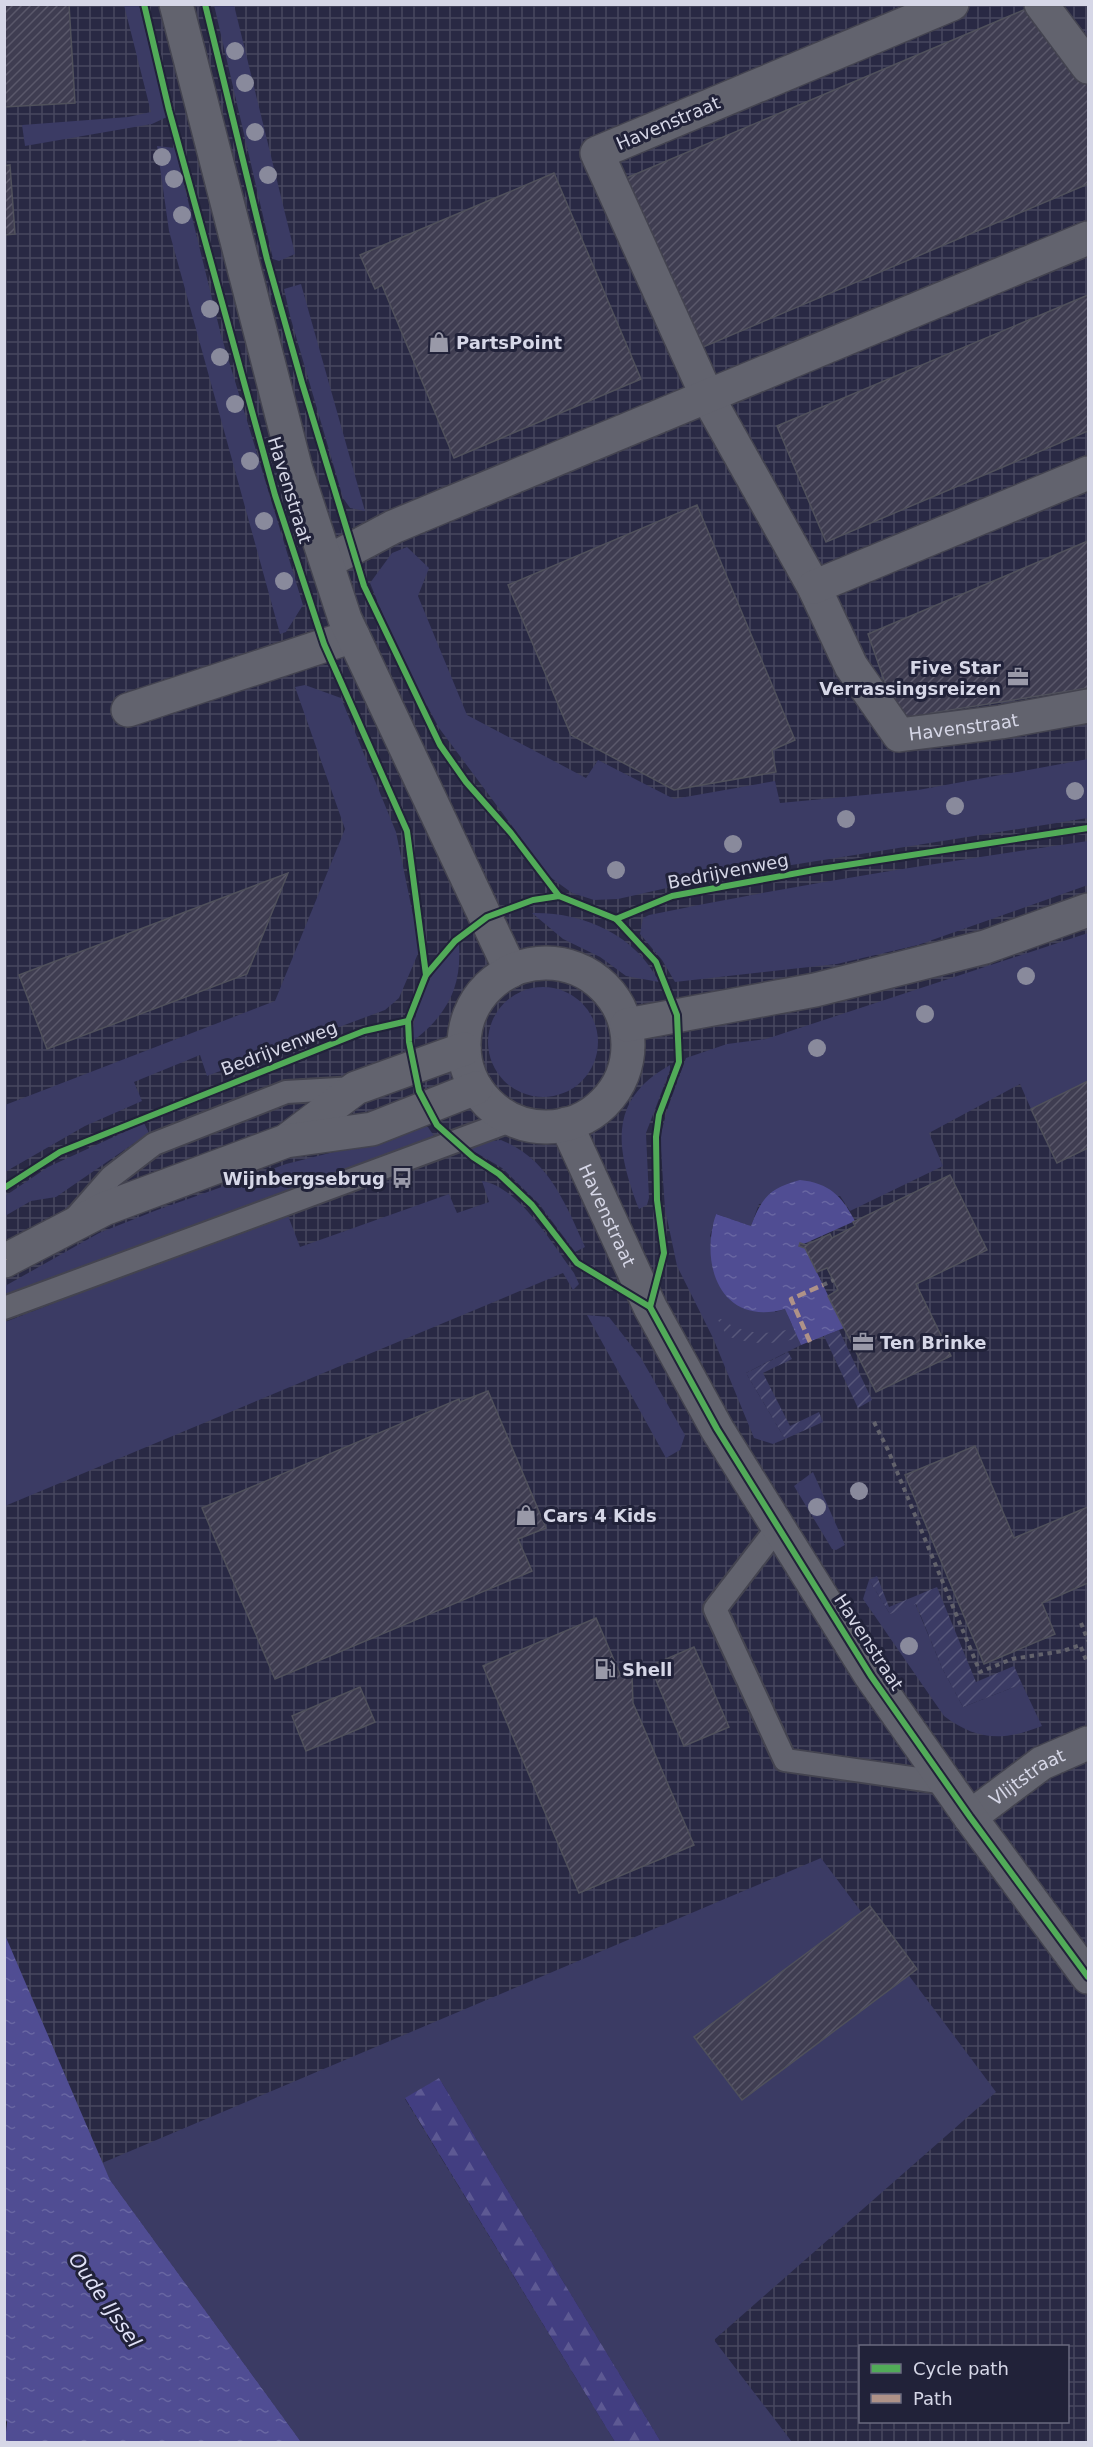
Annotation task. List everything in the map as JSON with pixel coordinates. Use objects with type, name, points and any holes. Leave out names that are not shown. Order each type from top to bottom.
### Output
[{"type":"street","name":"Havenstraat","points":[[176,4],[296,470],[327,562],[353,636],[511,971]]},
{"type":"street","name":"Havenstraat","points":[[952,4],[597,153],[706,396],[814,587],[851,666],[899,735],[1001,722],[1089,706]]},
{"type":"street","points":[[1041,4],[1089,68]]},
{"type":"street","name":"Havenstraat","points":[[327,562],[393,527],[1089,238]]},
{"type":"street","points":[[814,587],[1089,473]]},
{"type":"street","points":[[128,710],[353,636]]},
{"type":"street","points":[[627,1025],[815,990],[985,947],[1089,910]]},
{"type":"street","points":[[538,964],[565,965],[590,976],[611,994],[627,1025],[630,1050],[624,1071],[611,1095],[591,1113],[566,1124],[539,1127],[513,1120],[492,1107],[476,1088],[469,1073],[464,1049],[466,1025],[476,1003],[492,984],[511,971],[538,964]]},
{"type":"street","points":[[286,1141],[356,1088],[464,1049]]},
{"type":"street","points":[[4,1261],[104,1209],[286,1141],[372,1129],[476,1088]]},
{"type":"street","name":"Havenstraat","points":[[566,1124],[650,1307],[717,1429],[777,1527],[871,1676],[970,1817],[1089,1977]]},
{"type":"street","name":"Vlijtstraat","points":[[970,1817],[1042,1762],[1089,1743]]},
{"type":"lane","points":[[66,1229],[111,1177],[154,1144],[286,1092],[356,1088]]},
{"type":"lane","points":[[4,1308],[513,1120]]},
{"type":"lane","points":[[777,1527],[715,1609],[785,1760],[946,1783]]},
{"type":"path","points":[[823,1285],[834,1280]]},
{"type":"path","points":[[874,1422],[888,1450],[980,1672],[1012,1659],[1064,1651],[1080,1645],[1086,1660],[1089,1659]]},
{"type":"path","points":[[1081,1623],[1089,1641]]},
{"type":"shaded area","points":[[4,5],[1088,5],[1088,2442],[269,2442],[5,2135]]},
{"type":"shaded area","points":[[124,5],[139,5],[167,117],[152,124],[25,146],[22,125],[128,117],[151,112]]},
{"type":"shaded area","points":[[214,5],[234,5],[295,254],[279,261],[273,259]]},
{"type":"shaded area","points":[[157,146],[175,148],[221,335],[303,605],[286,632],[280,634],[169,231]]},
{"type":"shaded area","points":[[301,284],[365,511],[350,508],[343,498],[290,316],[284,289]]},
{"type":"shaded area","points":[[407,547],[429,568],[418,596],[467,715],[586,778],[598,760],[674,799],[775,781],[780,803],[918,790],[1088,759],[1088,818],[716,877],[618,899],[594,900],[572,893],[550,877],[439,728],[398,652],[370,583],[392,553]]},
{"type":"shaded area","points":[[305,685],[341,698],[396,832],[420,949],[399,998],[385,1010],[207,1076],[200,1055],[134,1082],[142,1101],[85,1126],[5,1172],[5,1105],[275,1001],[345,829],[295,687]]},
{"type":"shaded area","points":[[1088,841],[1088,885],[918,945],[837,964],[675,982],[662,960],[640,934],[643,918],[649,915],[868,875]]},
{"type":"shaded area","points":[[532,913],[570,917],[606,929],[636,951],[649,965],[659,982],[626,976],[600,957],[563,939]]},
{"type":"shaded area","points":[[1088,933],[1088,1081],[1031,1109],[1020,1084],[929,1133],[943,1166],[850,1211],[840,1196],[759,1204],[751,1226],[716,1214],[710,1236],[775,1312],[785,1309],[801,1345],[746,1373],[785,1439],[773,1444],[754,1438],[713,1338],[677,1266],[665,1209],[660,1137],[686,1058],[727,1044],[766,1039]]},
{"type":"shaded area","points":[[459,944],[458,974],[450,999],[435,1021],[412,1042],[416,1014],[425,988],[439,965]]},
{"type":"shaded area","points":[[543,987],[564,991],[582,1003],[594,1021],[598,1042],[594,1063],[582,1081],[564,1093],[543,1097],[522,1093],[504,1081],[492,1063],[488,1042],[492,1021],[504,1003],[522,991]]},
{"type":"shaded area","points":[[670,1065],[646,1133],[649,1198],[647,1205],[639,1209],[626,1167],[622,1147],[622,1128],[626,1111],[635,1094],[649,1079]]},
{"type":"shaded area","points":[[144,1123],[149,1133],[56,1197],[31,1201],[5,1216],[5,1196],[48,1167]]},
{"type":"shaded area","points":[[410,1127],[428,1127],[434,1136],[5,1296],[5,1286],[99,1233],[286,1164],[365,1144]]},
{"type":"shaded area","points":[[501,1140],[531,1158],[554,1184],[585,1247],[575,1252],[539,1204],[502,1168],[468,1148],[484,1142]]},
{"type":"shaded area","points":[[482,1181],[495,1185],[509,1194],[534,1218],[574,1273],[579,1284],[573,1290],[563,1273],[5,1506],[5,1322],[287,1213],[300,1247],[449,1194],[457,1213],[489,1202]]},
{"type":"shaded area","points":[[587,1315],[609,1317],[641,1358],[685,1435],[680,1450],[666,1458]]},
{"type":"shaded area","points":[[721,1319],[747,1331],[765,1333],[794,1328],[798,1338],[762,1343],[736,1339],[727,1336],[718,1320]]},
{"type":"shaded area","points":[[839,1330],[872,1400],[858,1408],[824,1336]]},
{"type":"shaded area","points":[[788,1352],[792,1359],[763,1373],[790,1426],[819,1412],[823,1422],[785,1439],[746,1373]]},
{"type":"shaded area","points":[[813,1472],[845,1545],[836,1550],[832,1549],[794,1486]]},
{"type":"shaded area","points":[[877,1576],[889,1607],[937,1587],[976,1682],[1014,1666],[1022,1684],[963,1707],[942,1668],[916,1604],[890,1614],[869,1580]]},
{"type":"shaded area","points":[[869,1580],[890,1614],[915,1603],[942,1668],[963,1707],[1022,1684],[1042,1726],[1015,1734],[991,1736],[968,1730],[944,1716],[863,1599]]},
{"type":"shaded area","points":[[821,1858],[996,2092],[714,2340],[792,2442],[661,2442],[439,2078],[405,2099],[615,2442],[301,2442],[110,2180],[102,2163]]},
{"type":"green space","points":[[439,2078],[661,2442],[615,2442],[405,2098]]},
{"type":"water","points":[[800,1180],[819,1184],[834,1192],[845,1204],[855,1221],[799,1246],[805,1248],[844,1328],[801,1345],[785,1309],[763,1312],[745,1309],[731,1300],[720,1287],[713,1271],[711,1253],[711,1233],[716,1214],[751,1226],[768,1195],[781,1186]]},
{"type":"water","name":"Oude IJssel","points":[[5,1935],[110,2180],[301,2442],[5,2442],[7,2422],[4,2417]]},
{"type":"building","points":[[4,4],[69,4],[75,103],[4,107]]},
{"type":"building","points":[[1033,6],[1088,85],[1088,184],[696,350],[624,179]]},
{"type":"building","points":[[10,165],[15,234],[4,235],[4,166]]},
{"type":"building","points":[[554,173],[641,379],[454,458],[382,285],[375,289],[360,255]]},
{"type":"building","points":[[1088,295],[1088,431],[826,542],[777,426]]},
{"type":"building","points":[[697,505],[795,740],[772,750],[776,772],[674,790],[571,735],[508,585]]},
{"type":"building","points":[[1088,541],[1088,688],[931,713],[933,721],[900,726],[868,634]]},
{"type":"building","points":[[288,873],[247,974],[47,1049],[19,975]]},
{"type":"building","points":[[1088,1081],[1088,1148],[1057,1163],[1031,1109]]},
{"type":"building","points":[[950,1175],[987,1250],[916,1284],[951,1356],[876,1392],[828,1296],[838,1290],[827,1268],[817,1272],[805,1248],[799,1246],[800,1243],[806,1245],[830,1234],[832,1238],[855,1226],[853,1222]]},
{"type":"building","points":[[488,1391],[546,1528],[518,1539],[532,1571],[275,1679],[202,1508],[459,1399],[460,1402]]},
{"type":"building","points":[[975,1446],[1014,1538],[1088,1507],[1088,1583],[1042,1603],[1055,1634],[984,1664],[905,1475]]},
{"type":"building","points":[[596,1618],[620,1674],[632,1674],[633,1703],[694,1845],[579,1893],[483,1666]]},
{"type":"building","points":[[694,1647],[729,1727],[684,1746],[650,1666]]},
{"type":"building","points":[[360,1687],[375,1722],[306,1751],[292,1716]]},
{"type":"building","points":[[870,1906],[917,1969],[742,2100],[694,2037]]},
{"type":"marked path","points":[[810,1342],[791,1299],[823,1285]]},
{"type":"cycle path","points":[[144,4],[169,110],[275,495],[324,644],[407,831],[426,975]]},
{"type":"cycle path","points":[[205,4],[267,259],[364,586],[440,745],[466,782],[511,833],[559,896]]},
{"type":"cycle path","name":"Bedrijvenweg","points":[[1088,828],[814,870],[672,896],[616,919],[559,896],[533,900],[487,917],[455,941],[426,975],[408,1021],[409,1042],[419,1091],[437,1125],[473,1157],[499,1174],[532,1205],[577,1263],[650,1307],[717,1429],[871,1676],[970,1817],[1088,1977]]},
{"type":"cycle path","points":[[616,919],[656,962],[677,1015],[679,1062],[659,1115],[656,1137],[657,1200],[664,1253],[650,1307]]},
{"type":"cycle path","name":"Bedrijvenweg","points":[[4,1188],[60,1152],[364,1031],[408,1021]]},
{"type":"place","name":"PartsPoint","points":[[439,342]]},
{"type":"place","name":"Five Star Verrassingsreizen","points":[[1018,677]]},
{"type":"place","name":"Wijnbergsebrug","points":[[402,1178]]},
{"type":"place","name":"Ten Brinke","points":[[863,1342]]},
{"type":"place","name":"Cars 4 Kids","points":[[526,1515]]},
{"type":"place","name":"Shell","points":[[605,1669]]}]
